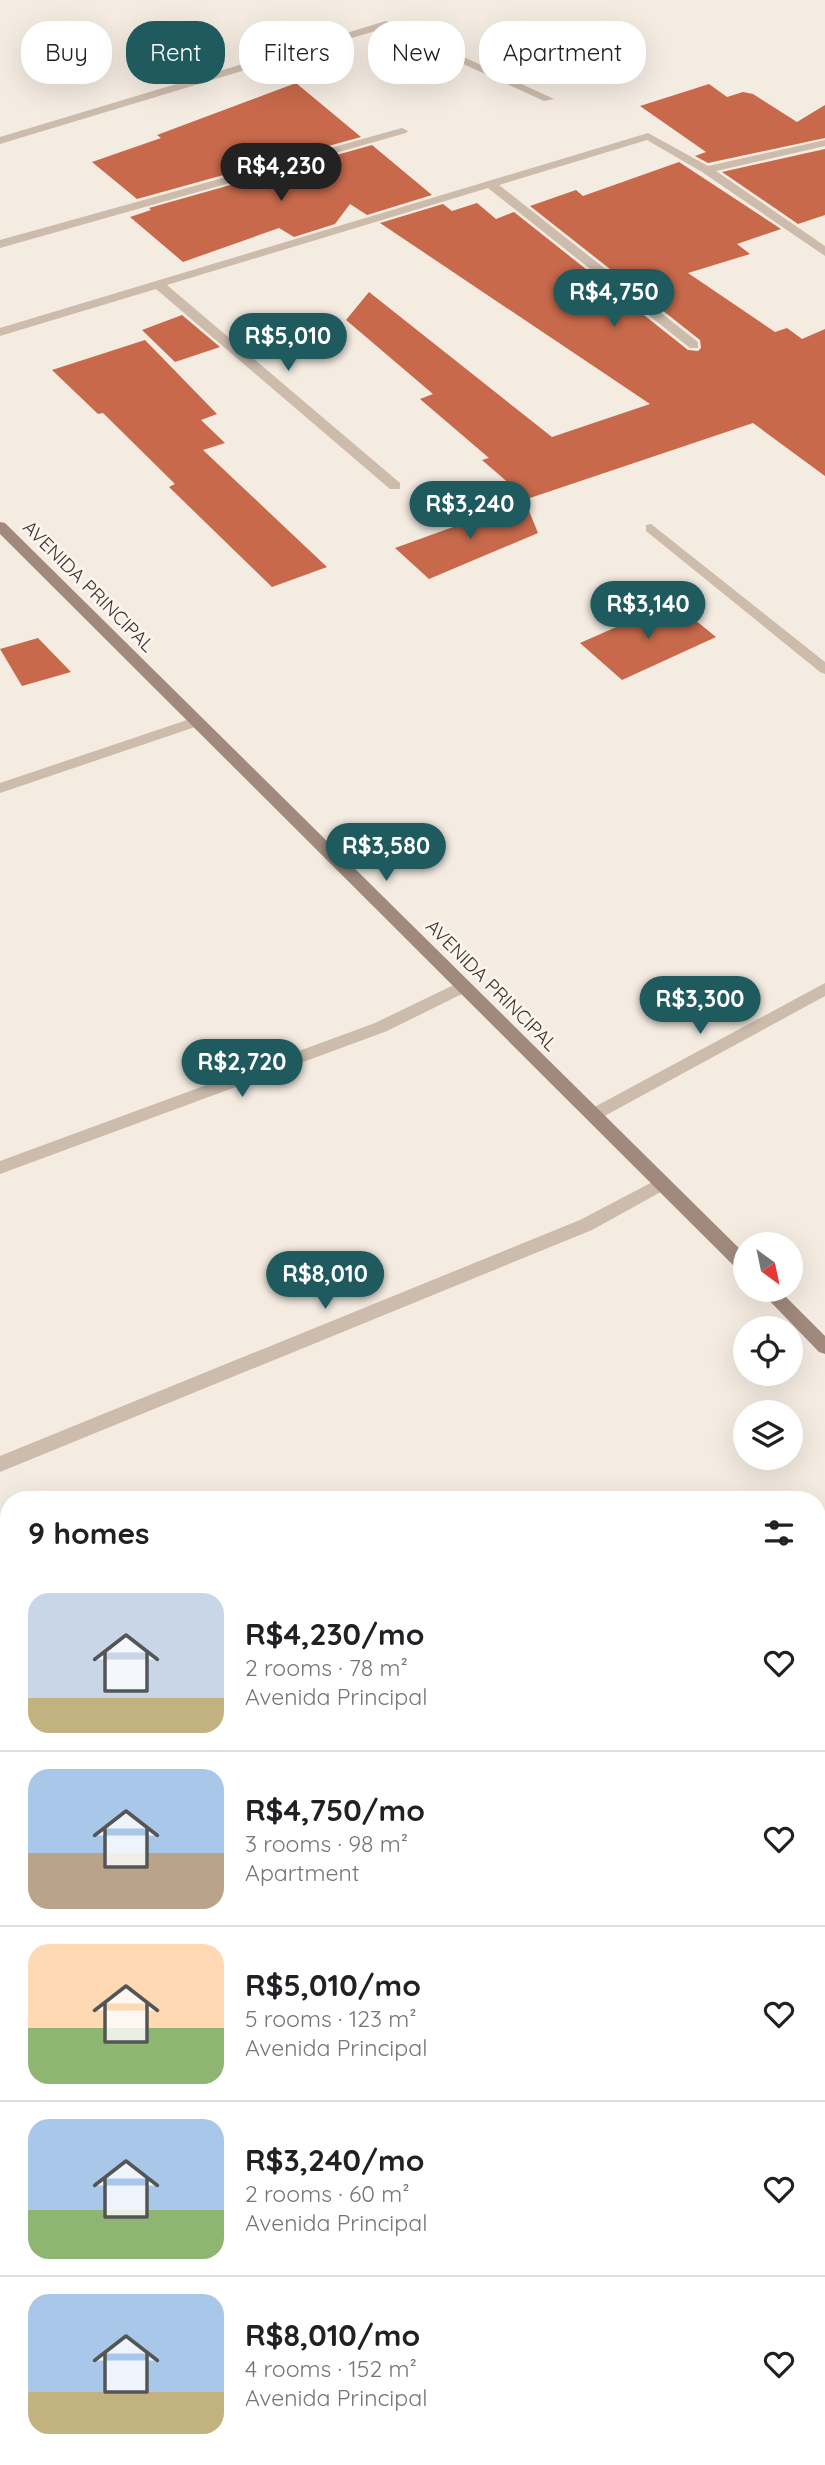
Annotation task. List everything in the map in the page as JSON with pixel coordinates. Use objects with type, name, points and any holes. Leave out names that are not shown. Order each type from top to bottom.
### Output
[{"type":"street","points":[[0,141],[386,24],[548,99]]},
{"type":"street","points":[[0,244],[402,131]]},
{"type":"street","points":[[0,332],[648,136],[706,170],[825,252]]},
{"type":"street","points":[[706,170],[825,143]]},
{"type":"street","points":[[489,183],[694,345]]},
{"type":"street","points":[[159,285],[395,486]]},
{"type":"street","name":"AVENIDA PRINCIPAL","points":[[0,526],[733,1254]]},
{"type":"street","points":[[651,528],[825,669]]},
{"type":"street","points":[[0,788],[196,722]]},
{"type":"street","points":[[0,1168],[382,1027],[464,986]]},
{"type":"street","points":[[593,1115],[825,989]]},
{"type":"street","points":[[0,1464],[586,1225],[662,1183]]},
{"type":"street","points":[[780,1302],[825,1347]]},
{"type":"building","points":[[297,84],[361,137],[137,199],[92,162],[161,138],[157,135]]},
{"type":"building","points":[[709,84],[727,97],[743,92],[753,94],[797,122],[825,105],[825,138],[708,163],[695,156],[706,152],[640,106]]},
{"type":"building","points":[[372,145],[432,195],[367,215],[350,204],[335,224],[294,237],[279,228],[183,262],[130,217],[151,210],[149,208]]},
{"type":"building","points":[[825,149],[825,215],[798,224],[722,172]]},
{"type":"building","points":[[679,162],[781,229],[737,244],[750,254],[688,273],[775,332],[787,328],[802,339],[825,329],[825,476],[753,423],[527,499],[482,460],[489,458],[420,399],[433,394],[346,320],[369,292],[552,437],[650,404],[380,223],[443,204],[452,211],[477,203],[496,219],[514,212],[688,350],[698,351],[701,348],[700,340],[530,206],[576,190],[583,196]]},
{"type":"building","points":[[182,315],[220,347],[175,362],[142,330]]},
{"type":"building","points":[[145,340],[217,414],[201,420],[225,443],[203,450],[327,567],[272,587],[169,487],[175,484],[103,413],[98,414],[52,370]]},
{"type":"building","points":[[525,501],[538,533],[429,579],[395,548]]},
{"type":"building","points":[[673,602],[716,637],[622,680],[580,643]]},
{"type":"building","points":[[38,638],[71,672],[22,686],[0,649]]}]
